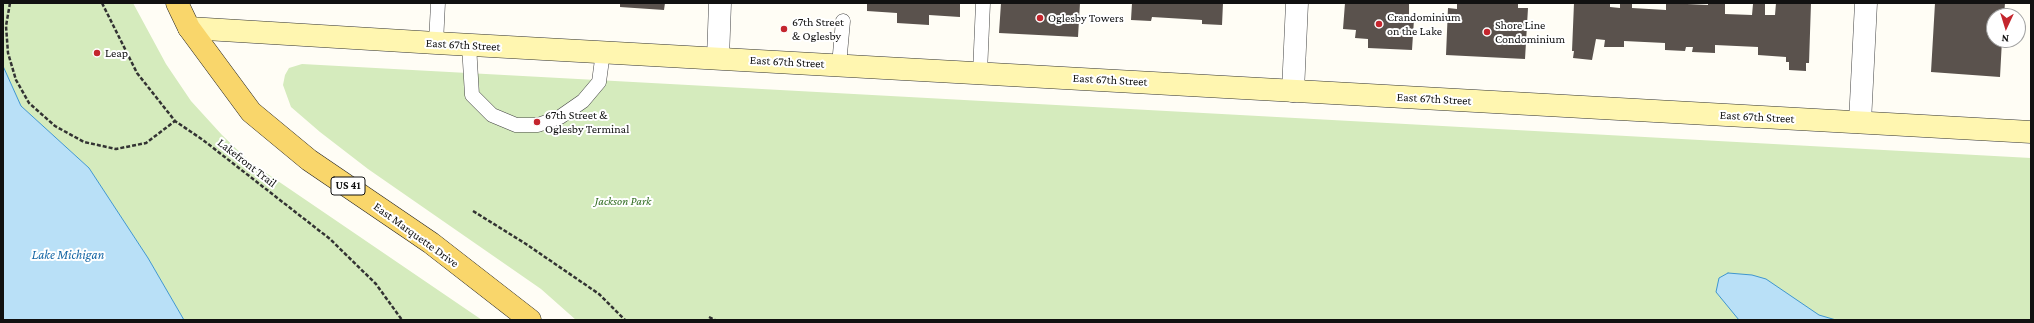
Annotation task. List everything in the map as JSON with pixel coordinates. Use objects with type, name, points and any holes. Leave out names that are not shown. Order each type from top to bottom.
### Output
[{"type":"main road","name":"US 41","points":[[177,3],[190,28]]},
{"type":"main road","name":"East Marquette Drive","points":[[190,28],[251,112],[310,160],[430,243],[530,320]]},
{"type":"street","points":[[718,58],[720,3]]},
{"type":"street","points":[[1293,91],[1297,3]]},
{"type":"street","points":[[1860,122],[1866,3]]},
{"type":"street","name":"East 67th Street","points":[[190,28],[436,44],[718,58],[2031,132]]},
{"type":"lane","points":[[436,44],[438,3]]},
{"type":"lane","points":[[980,73],[983,3]]},
{"type":"lane","points":[[839,65],[843,21]]},
{"type":"lane","points":[[469,45],[472,95],[492,115],[516,125],[538,125],[560,117],[583,100],[599,82],[603,52]]},
{"type":"path","points":[[10,3],[6,26],[8,53],[16,80],[29,102],[56,126],[84,142],[116,149],[146,143],[175,121]]},
{"type":"path","name":"Lakefront Trail","points":[[102,3],[137,73],[175,121],[203,140],[330,239],[376,284],[402,320]]},
{"type":"path","points":[[473,211],[526,244],[599,294],[625,320]]},
{"type":"path","points":[[709,317],[715,320]]},
{"type":"green space","points":[[3,3],[133,3],[166,64],[191,101],[222,135],[250,162],[482,320],[184,320],[148,258],[89,168],[21,106],[3,66]]},
{"type":"green space","name":"Jackson Park","points":[[302,64],[2031,158],[2031,320],[576,320],[541,289],[368,169],[320,132],[291,107],[283,85],[285,75],[289,68]]},
{"type":"water","name":"Lake Michigan","points":[[3,66],[21,106],[89,168],[148,258],[184,320],[3,320]]},
{"type":"water","points":[[1728,273],[1752,275],[1766,279],[1819,315],[1836,320],[1739,320],[1716,292],[1719,278]]},
{"type":"building","points":[[620,3],[665,3],[664,10],[620,7]]},
{"type":"building","points":[[867,3],[960,3],[960,17],[929,15],[929,25],[897,23],[897,13],[867,11]]},
{"type":"building","name":"Oglesby Towers","points":[[1001,3],[1080,3],[1078,37],[999,33]]},
{"type":"building","points":[[1132,3],[1223,3],[1222,25],[1202,24],[1202,20],[1152,17],[1151,21],[1131,20]]},
{"type":"building","name":"Crandominium on the Lake","points":[[1345,3],[1409,3],[1409,18],[1414,19],[1412,50],[1368,48],[1368,39],[1355,38],[1356,30],[1343,29]]},
{"type":"building","name":"Shore Line Condominium","points":[[1457,3],[1518,3],[1518,8],[1528,8],[1525,59],[1446,55],[1448,8],[1457,9]]},
{"type":"building","points":[[1574,3],[1610,3],[1610,7],[1620,8],[1620,3],[1632,3],[1632,8],[1666,10],[1666,3],[1708,5],[1708,3],[1725,3],[1725,14],[1752,15],[1753,4],[1765,4],[1765,15],[1775,15],[1776,3],[1811,3],[1809,63],[1806,63],[1806,71],[1789,70],[1789,62],[1786,62],[1786,57],[1758,55],[1758,47],[1715,45],[1715,53],[1692,52],[1693,47],[1686,47],[1685,51],[1665,50],[1665,43],[1624,41],[1624,47],[1604,47],[1605,40],[1596,39],[1592,60],[1573,58]]},
{"type":"building","points":[[1935,3],[2005,3],[2005,8],[1986,8],[1986,48],[2002,48],[2000,77],[1931,72]]},
{"type":"place","name":"Oglesby Towers","points":[[1040,18]]},
{"type":"place","name":"Crandominium on the Lake","points":[[1379,24]]},
{"type":"place","name":"67th Street & Oglesby","points":[[784,29]]},
{"type":"place","name":"Shore Line Condominium","points":[[1487,32]]},
{"type":"place","name":"Leap","points":[[97,53]]},
{"type":"place","name":"67th Street & Oglesby Terminal","points":[[537,122]]}]
